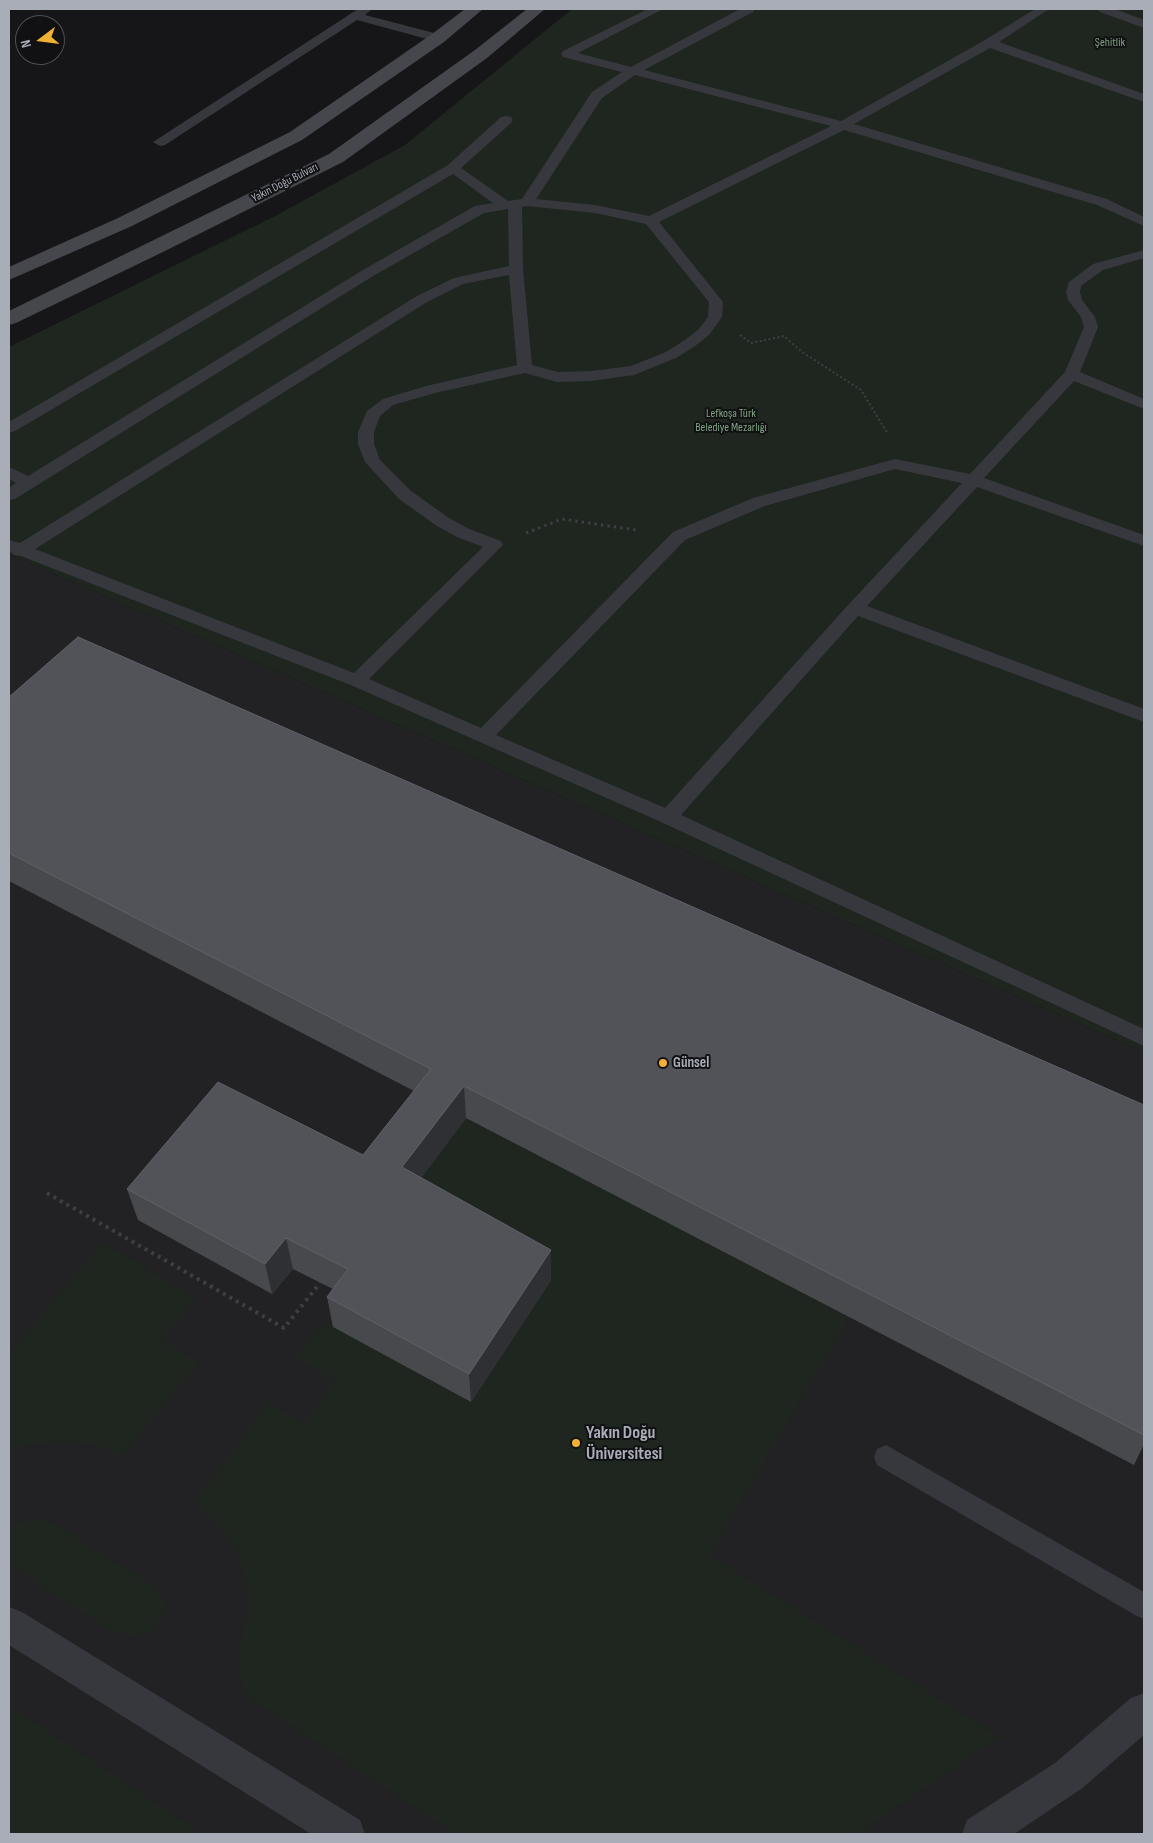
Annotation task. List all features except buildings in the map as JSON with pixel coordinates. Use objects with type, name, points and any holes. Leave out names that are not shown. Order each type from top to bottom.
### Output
[{"type":"main road","points":[[9,274],[124,222],[296,136],[438,38],[475,9]]},
{"type":"main road","name":"Yakın Doğu Bulvarı","points":[[9,319],[336,158],[481,54],[537,9]]},
{"type":"street","points":[[9,1625],[312,1822],[346,1834]]},
{"type":"street","points":[[981,1834],[1068,1776],[1144,1711]]},
{"type":"lane","points":[[160,142],[366,9]]},
{"type":"lane","points":[[656,9],[567,54],[843,125],[1102,202],[1144,222]]},
{"type":"lane","points":[[525,368],[516,269],[516,204],[597,95],[634,70],[749,9]]},
{"type":"lane","points":[[651,222],[843,125],[989,43],[1043,9]]},
{"type":"lane","points":[[1104,9],[1144,24]]},
{"type":"lane","points":[[355,16],[438,38]]},
{"type":"lane","points":[[989,43],[1144,98]]},
{"type":"lane","points":[[9,428],[453,168],[506,120]]},
{"type":"lane","points":[[453,168],[516,204]]},
{"type":"lane","points":[[9,495],[368,272],[480,209],[516,204],[595,209],[651,222],[716,302],[714,317],[704,332],[690,344],[655,363],[634,370],[598,375],[557,377],[525,368],[432,389],[388,402],[373,414],[366,432],[366,444],[373,462],[405,494],[443,522],[463,534],[495,545],[362,675],[359,682]]},
{"type":"lane","points":[[668,817],[855,608],[1072,374],[1091,327],[1088,318],[1075,300],[1074,285],[1098,267],[1144,254]]},
{"type":"lane","points":[[14,548],[422,299],[459,282],[516,269]]},
{"type":"lane","points":[[1072,374],[1144,404]]},
{"type":"lane","points":[[484,736],[678,536],[759,502],[895,464],[974,480],[1144,540]]},
{"type":"lane","points":[[9,472],[28,483]]},
{"type":"lane","points":[[14,548],[359,682],[484,736],[668,817],[1144,1038]]},
{"type":"lane","points":[[855,608],[1144,716]]},
{"type":"lane","points":[[886,1457],[1144,1606]]},
{"type":"path","points":[[714,317],[751,344],[784,336],[802,352],[861,390],[888,434],[895,464]]},
{"type":"path","points":[[495,545],[562,520],[678,536]]},
{"type":"path","points":[[47,1193],[284,1328],[320,1283]]},
{"type":"shaded area","name":"Yakın Doğu Üniversitesi","points":[[9,554],[1144,1052],[1144,1834],[9,1834]]},
{"type":"green space","name":"Lefkoşa Türk Belediye Mezarlığı","points":[[572,9],[1144,9],[1144,1052],[9,554],[9,347],[277,215],[405,145]]},
{"type":"green space","points":[[466,1118],[849,1317],[709,1555],[1000,1737],[857,1834],[455,1834],[247,1696],[241,1681],[238,1665],[239,1650],[247,1619],[248,1592],[237,1548],[218,1524],[195,1503],[269,1402],[304,1424],[336,1381],[295,1358],[325,1322],[471,1402],[406,1198]]},
{"type":"green space","points":[[103,1242],[196,1299],[161,1339],[199,1362],[120,1457],[99,1446],[67,1441],[23,1445],[9,1452],[9,1354]]},
{"type":"green space","points":[[32,1518],[49,1521],[156,1588],[167,1605],[150,1632],[132,1636],[111,1630],[56,1596],[9,1562],[9,1531],[18,1523]]},
{"type":"green space","points":[[9,1706],[202,1834],[9,1834]]},
{"type":"place","name":"Günsel","points":[[663,1063]]},
{"type":"place","name":"Yakın Doğu Üniversitesi","points":[[576,1443]]},
{"type":"park label","name":"Şehitlik","points":[[1110,43]]}]
